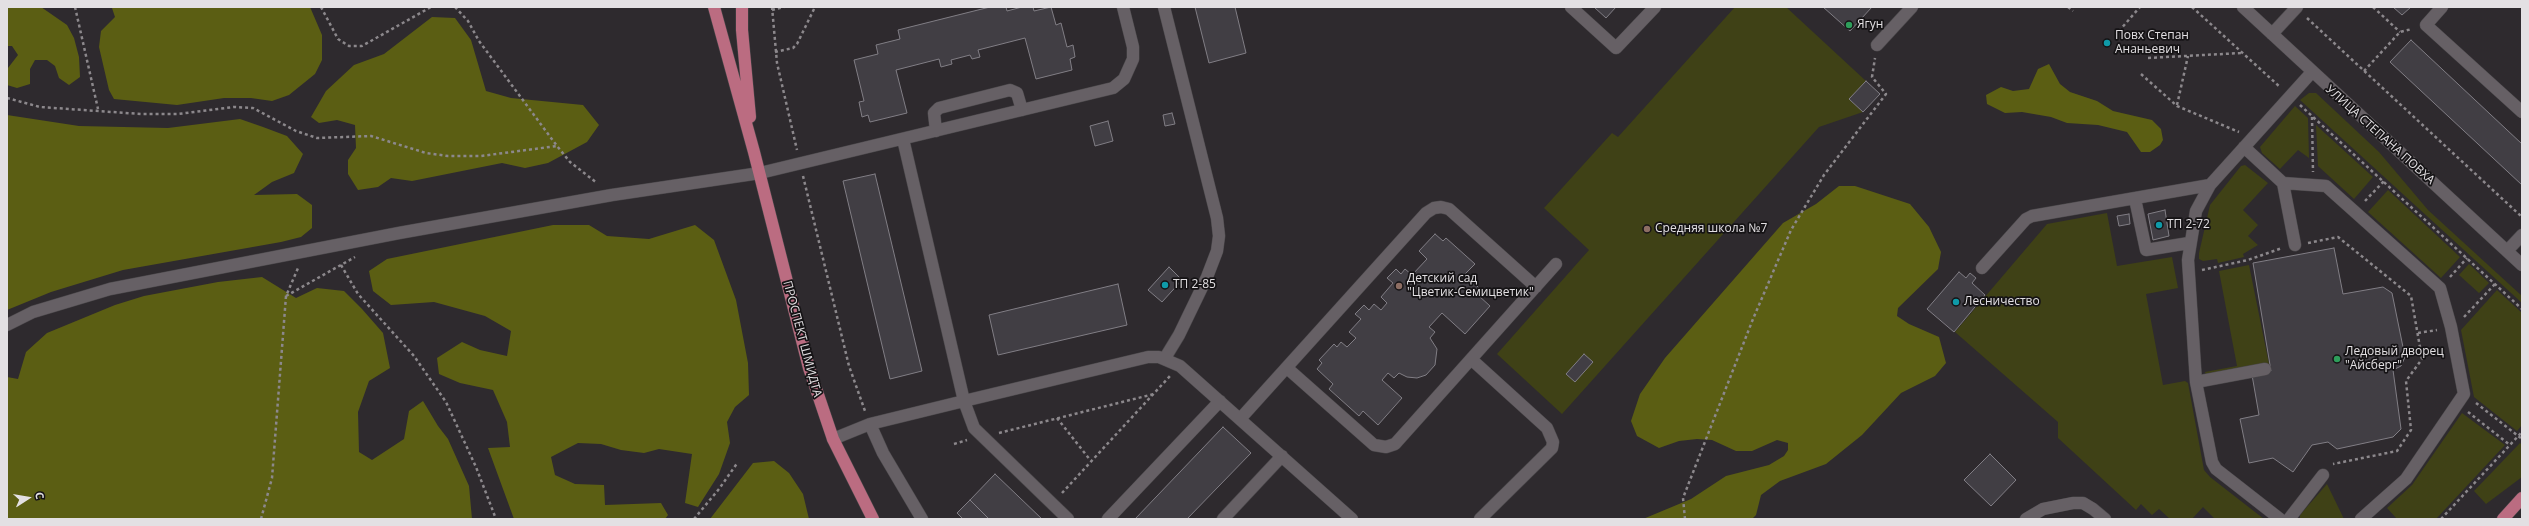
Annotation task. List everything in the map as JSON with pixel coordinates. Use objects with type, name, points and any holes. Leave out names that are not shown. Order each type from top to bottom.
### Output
[{"type":"main road","name":"ПРОСПЕКТ ШМИДТА","points":[[714,7],[760,173],[809,368],[833,439],[873,519]]},
{"type":"main road","name":"ПРОСПЕКТ ШМИДТА","points":[[742,7],[742,30],[754,152]]},
{"type":"main road","points":[[2503,519],[2522,498]]},
{"type":"street","points":[[7,325],[34,312],[110,289],[305,251],[612,195],[760,173],[801,165],[1113,88],[1124,79],[1133,59],[1133,47],[1123,7]]},
{"type":"street","points":[[1164,7],[1217,218],[1219,236],[1217,251],[1207,277],[1180,335],[1165,358]]},
{"type":"street","points":[[1571,7],[1616,48],[1655,7]]},
{"type":"street","points":[[1877,45],[1912,7]]},
{"type":"street","name":"УЛИЦА СТЕПАНА ПОВХА","points":[[2242,7],[2521,264]]},
{"type":"street","points":[[2442,7],[2426,25],[2522,112]]},
{"type":"street","points":[[2272,34],[2296,8]]},
{"type":"street","points":[[2280,519],[2216,469],[2212,462],[2196,382],[2188,273],[2189,243],[2196,211],[2210,185],[2312,72]]},
{"type":"street","points":[[936,131],[934,113],[939,108],[1010,90],[1016,92],[1022,110]]},
{"type":"street","points":[[903,139],[969,418],[983,437],[1068,519]]},
{"type":"street","points":[[2244,147],[2283,183],[2295,245]]},
{"type":"street","points":[[2283,183],[2326,186],[2440,288],[2461,399],[2406,479],[2361,519]]},
{"type":"street","points":[[1982,268],[2026,219],[2210,185]]},
{"type":"street","points":[[2135,199],[2146,250],[2189,243]]},
{"type":"street","points":[[1240,419],[1426,213],[1434,208],[1441,207],[1449,209],[1536,287]]},
{"type":"street","points":[[2507,251],[2522,235]]},
{"type":"street","points":[[1287,368],[1374,445],[1386,447],[1401,439],[1556,264]]},
{"type":"street","points":[[833,439],[870,424],[964,401],[1148,357],[1165,358],[1180,366],[1352,519]]},
{"type":"street","points":[[1471,360],[1547,428],[1553,442],[1552,448],[1480,519]]},
{"type":"street","points":[[2196,382],[2265,369]]},
{"type":"street","points":[[1108,519],[1220,401]]},
{"type":"street","points":[[870,424],[883,453],[922,519]]},
{"type":"street","points":[[1223,519],[1282,456]]},
{"type":"street","points":[[2288,519],[2324,475]]},
{"type":"street","points":[[2026,519],[2043,510],[2073,502],[2083,503],[2105,519]]},
{"type":"path","points":[[75,7],[98,109]]},
{"type":"path","points":[[321,7],[338,39],[350,46],[362,46],[430,7]]},
{"type":"path","points":[[455,7],[468,21],[479,41],[570,162],[612,195]]},
{"type":"path","points":[[784,7],[772,8],[775,52],[849,366],[870,424]]},
{"type":"path","points":[[775,52],[793,48],[797,44],[815,7]]},
{"type":"path","points":[[2068,7],[2073,11]]},
{"type":"path","points":[[2119,31],[2140,7]]},
{"type":"path","points":[[2192,7],[2384,181],[2522,309]]},
{"type":"path","points":[[2364,71],[2400,32],[2373,7]]},
{"type":"path","points":[[2296,8],[2522,217]]},
{"type":"path","points":[[1685,519],[1683,498],[1753,319],[1791,230],[1824,175],[1886,94],[1872,77],[1877,45]]},
{"type":"path","points":[[2148,58],[2242,53]]},
{"type":"path","points":[[2177,106],[2188,56]]},
{"type":"path","points":[[2141,74],[2177,106],[2252,138]]},
{"type":"path","points":[[7,98],[40,106],[178,114],[234,107],[252,108],[296,132],[317,138],[371,136],[426,153],[448,156],[481,156],[557,146]]},
{"type":"path","points":[[2312,116],[2313,185]]},
{"type":"path","points":[[2355,211],[2384,181]]},
{"type":"path","points":[[2188,273],[2248,260],[2280,248],[2338,237],[2411,296],[2422,359],[2406,381],[2411,430],[2397,451],[2333,464],[2324,475]]},
{"type":"path","points":[[261,519],[272,478],[286,296],[305,251]]},
{"type":"path","points":[[286,296],[361,254]]},
{"type":"path","points":[[2440,288],[2467,258]]},
{"type":"path","points":[[341,265],[358,294],[414,356],[446,402],[476,467],[496,519]]},
{"type":"path","points":[[1052,504],[1180,366]]},
{"type":"path","points":[[954,444],[1154,394]]},
{"type":"path","points":[[2461,399],[2522,440]]},
{"type":"path","points":[[2461,399],[2510,445]]},
{"type":"path","points":[[1057,418],[1091,461]]},
{"type":"path","points":[[2441,519],[2522,432]]},
{"type":"path","points":[[694,519],[720,490],[738,462]]},
{"type":"green space","name":"Средняя школа №7","points":[[1735,7],[1786,7],[1866,81],[1849,99],[1863,112],[1819,127],[1562,414],[1497,354],[1589,250],[1544,208],[1612,133],[1618,137]]},
{"type":"green space","points":[[2309,93],[2316,93],[2379,152],[2428,210],[2522,296],[2522,303],[2300,100]]},
{"type":"green space","points":[[2295,106],[2308,118],[2309,158],[2298,150],[2280,169],[2262,153],[2260,147]]},
{"type":"green space","points":[[2316,125],[2373,177],[2354,199],[2318,166]]},
{"type":"green space","points":[[2245,165],[2268,183],[2243,210],[2258,225],[2248,236],[2258,245],[2243,254],[2244,257],[2218,263],[2217,259],[2203,261],[2199,259],[2199,253],[2210,205],[2241,166]]},
{"type":"green space","points":[[2388,190],[2460,257],[2441,278],[2368,212]]},
{"type":"green space","points":[[2107,213],[2117,266],[2172,257],[2178,288],[2146,294],[2163,385],[2185,381],[2188,383],[2204,470],[2210,477],[2264,519],[2215,519],[2203,507],[2192,519],[2170,519],[2159,509],[2152,515],[2141,504],[2136,510],[2058,438],[2058,422],[1955,332],[2047,224]]},
{"type":"green space","points":[[2469,264],[2489,283],[2479,293],[2459,275]]},
{"type":"green space","points":[[2249,265],[2269,364],[2206,376],[2205,372],[2237,366],[2219,271]]},
{"type":"green space","points":[[2497,290],[2522,313],[2522,425],[2517,431],[2474,397],[2461,330]]},
{"type":"green space","points":[[2462,413],[2505,445],[2436,519],[2397,519],[2387,508],[2412,485]]},
{"type":"green space","points":[[2520,443],[2522,445],[2522,477],[2486,504],[2474,491]]},
{"type":"green space","points":[[2327,484],[2344,519],[2300,519],[2300,515]]},
{"type":"shaded area","points":[[7,7],[41,7],[67,25],[74,38],[79,57],[80,77],[69,85],[59,78],[55,66],[47,60],[35,60],[30,69],[30,84],[17,88],[7,85],[8,68],[18,55],[12,46],[7,46]]},
{"type":"shaded area","points":[[109,7],[310,7],[322,35],[322,60],[315,74],[289,95],[272,101],[251,98],[224,98],[177,105],[114,99],[109,90],[99,47],[101,31],[115,17],[112,8]]},
{"type":"shaded area","points":[[432,17],[455,18],[471,40],[486,91],[511,98],[583,105],[599,125],[587,142],[548,163],[525,168],[502,163],[412,181],[391,178],[378,187],[358,190],[348,174],[348,160],[356,148],[355,125],[337,120],[319,123],[311,117],[326,91],[354,65],[384,54]]},
{"type":"shaded area","points":[[2049,64],[2060,84],[2070,92],[2097,101],[2113,111],[2152,120],[2161,129],[2163,140],[2160,145],[2150,152],[2141,152],[2127,132],[2098,125],[2067,123],[2051,117],[2022,112],[2005,113],[1987,104],[1986,95],[2001,87],[2013,91],[2029,89],[2038,69]]},
{"type":"shaded area","points":[[7,115],[79,126],[168,128],[240,119],[263,127],[287,136],[303,154],[294,173],[272,182],[254,195],[297,194],[312,205],[312,228],[301,237],[281,242],[123,270],[51,292],[7,310]]},
{"type":"shaded area","points":[[1839,186],[1855,186],[1910,204],[1929,227],[1941,252],[1938,269],[1898,308],[1897,316],[1909,324],[1939,337],[1946,363],[1935,376],[1901,393],[1862,435],[1826,464],[1780,481],[1761,495],[1756,515],[1752,519],[1643,519],[1691,499],[1726,476],[1769,465],[1784,456],[1788,450],[1788,443],[1777,440],[1752,451],[1736,451],[1712,440],[1697,439],[1679,441],[1659,448],[1637,436],[1631,421],[1640,394],[1665,358],[1783,223],[1816,204]]},
{"type":"shaded area","points":[[553,225],[589,225],[607,236],[649,239],[695,225],[714,240],[736,300],[748,363],[749,395],[735,407],[727,422],[730,443],[719,474],[698,507],[685,503],[692,454],[659,449],[644,453],[621,450],[601,444],[578,443],[551,457],[555,475],[575,484],[604,485],[605,505],[661,503],[668,515],[665,519],[514,519],[488,448],[510,447],[507,422],[493,390],[460,383],[439,374],[437,358],[462,342],[480,350],[507,356],[511,331],[485,316],[434,302],[391,305],[373,291],[369,271],[387,259]]},
{"type":"shaded area","points":[[262,277],[296,298],[317,288],[344,291],[383,333],[390,368],[369,381],[358,412],[359,452],[372,460],[404,439],[409,411],[423,401],[438,426],[448,439],[469,486],[472,519],[7,519],[7,377],[18,379],[26,352],[47,333],[115,305],[144,296],[218,282]]},
{"type":"shaded area","points":[[774,461],[789,473],[803,494],[809,519],[710,519],[753,463]]},
{"type":"building","points":[[990,7],[1006,7],[1007,11],[1022,7],[1033,7],[1034,11],[1051,7],[1056,25],[1061,23],[1067,47],[1073,45],[1075,57],[1070,59],[1072,70],[1036,79],[1025,38],[978,50],[980,57],[972,59],[970,55],[951,60],[952,64],[941,67],[939,59],[896,70],[907,113],[870,122],[868,115],[862,117],[859,102],[864,101],[854,60],[878,54],[876,45],[900,39],[898,30]]},
{"type":"building","points":[[1195,7],[1235,7],[1246,53],[1209,63]]},
{"type":"building","points":[[1594,7],[1616,7],[1606,18]]},
{"type":"building","name":"Ягун","points":[[1823,7],[1872,7],[1850,31]]},
{"type":"building","points":[[2393,7],[2411,7],[2402,15]]},
{"type":"building","points":[[2411,40],[2522,144],[2522,185],[2390,62]]},
{"type":"building","points":[[1866,81],[1880,94],[1863,112],[1849,99]]},
{"type":"building","points":[[1172,113],[1175,124],[1165,126],[1163,115]]},
{"type":"building","points":[[1108,121],[1113,141],[1095,146],[1090,126]]},
{"type":"building","points":[[875,174],[922,371],[890,379],[843,181]]},
{"type":"building","name":"ТП 2-72","points":[[2165,210],[2169,236],[2153,240],[2148,214]]},
{"type":"building","points":[[2129,214],[2130,224],[2119,226],[2117,216]]},
{"type":"building","points":[[1435,234],[1443,241],[1446,238],[1475,264],[1460,279],[1463,282],[1468,277],[1483,292],[1479,296],[1490,306],[1465,334],[1442,313],[1429,327],[1435,332],[1430,338],[1437,349],[1435,365],[1426,375],[1417,378],[1407,377],[1399,373],[1394,378],[1388,373],[1382,380],[1402,398],[1378,425],[1363,411],[1359,416],[1329,389],[1333,384],[1317,369],[1322,363],[1319,360],[1334,344],[1337,347],[1341,342],[1347,347],[1356,338],[1349,332],[1361,319],[1355,314],[1364,305],[1369,310],[1374,304],[1381,310],[1387,303],[1381,297],[1393,283],[1387,278],[1396,269],[1401,274],[1405,269],[1412,275],[1427,259],[1419,251]]},
{"type":"building","name":"Ледовый дворец \"Айсберг\"","points":[[2334,248],[2343,294],[2383,287],[2392,293],[2405,357],[2401,366],[2393,370],[2401,429],[2393,437],[2337,449],[2328,442],[2312,445],[2293,472],[2273,458],[2249,463],[2240,419],[2259,415],[2252,375],[2271,371],[2253,263]]},
{"type":"building","name":"ТП 2-85","points":[[1169,267],[1182,280],[1162,302],[1148,290]]},
{"type":"building","name":"Лесничество","points":[[1959,272],[1966,278],[1970,273],[1976,278],[1972,283],[1985,295],[1954,332],[1927,309]]},
{"type":"building","points":[[1118,284],[1127,325],[998,355],[989,315]]},
{"type":"building","points":[[1584,354],[1593,362],[1575,382],[1566,374]]},
{"type":"building","points":[[1223,427],[1251,453],[1187,519],[1135,519]]},
{"type":"building","points":[[1990,454],[2016,480],[1991,506],[1964,480]]},
{"type":"building","points":[[995,474],[1042,519],[989,519],[970,500]]},
{"type":"building","points":[[970,500],[989,519],[963,519],[957,513]]},
{"type":"place","name":"Ягун","points":[[1849,25]]},
{"type":"place","name":"Повх Степан Ананьевич","points":[[2107,43]]},
{"type":"place","name":"ТП 2-72","points":[[2159,225]]},
{"type":"place","name":"Средняя школа №7","points":[[1647,229]]},
{"type":"place","name":"ТП 2-85","points":[[1165,285]]},
{"type":"place","name":"Детский сад \"Цветик-Семицветик\"","points":[[1399,286]]},
{"type":"place","name":"Лесничество","points":[[1956,302]]},
{"type":"place","name":"Ледовый дворец \"Айсберг\"","points":[[2337,359]]}]
